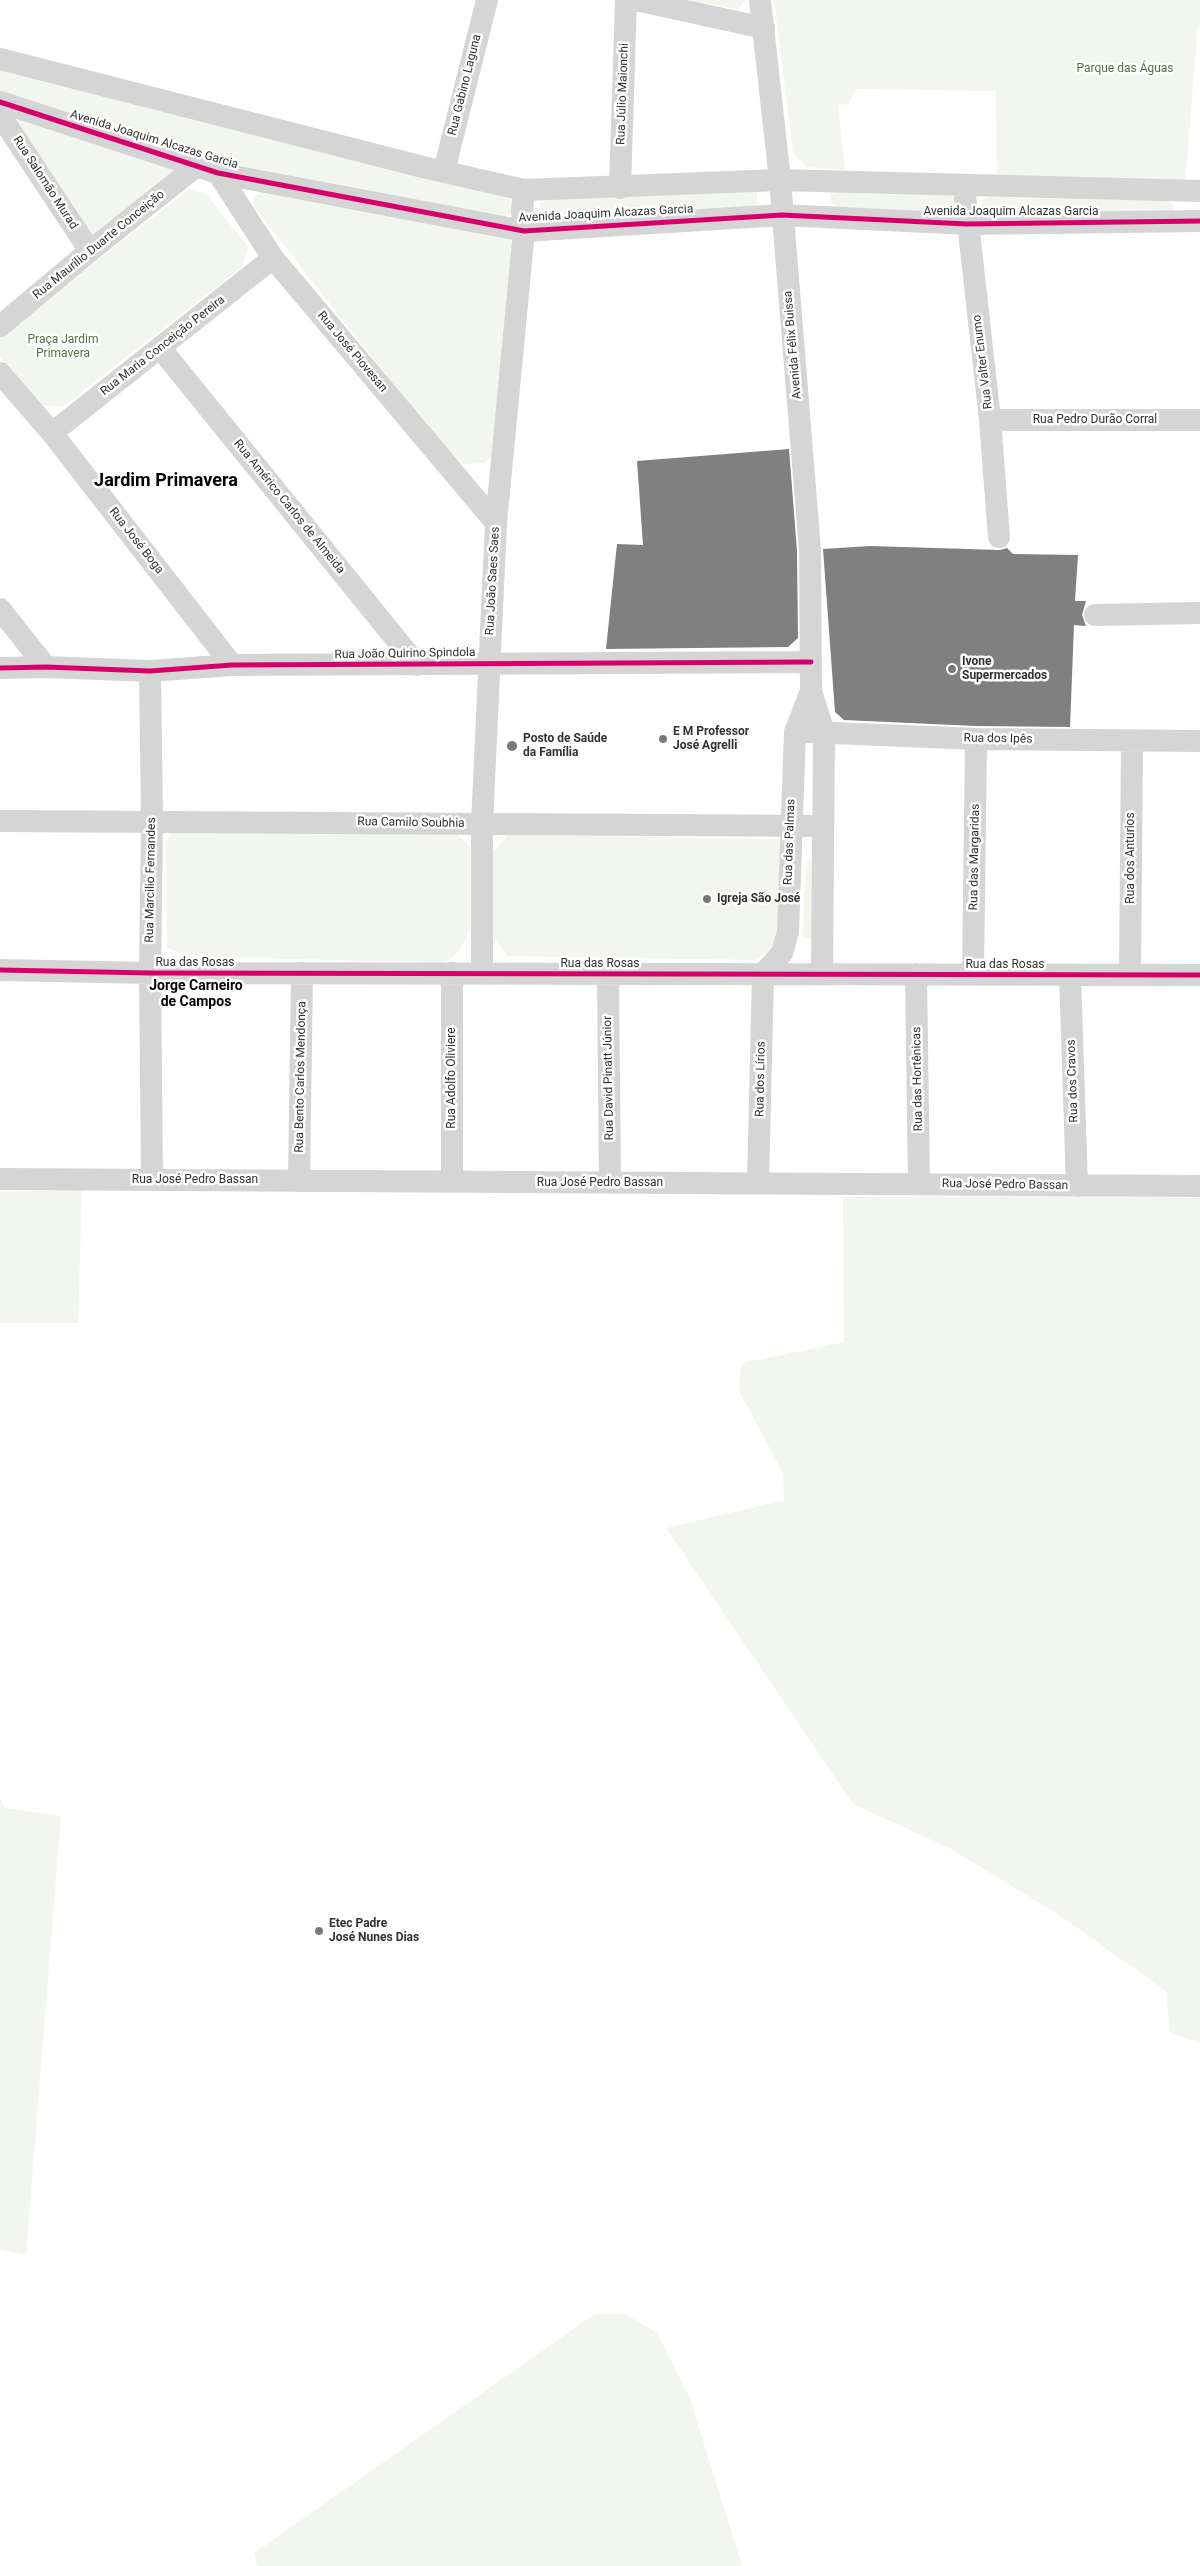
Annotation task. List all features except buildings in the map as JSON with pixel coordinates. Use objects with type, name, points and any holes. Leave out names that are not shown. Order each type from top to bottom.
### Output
[{"type":"street","name":"Rua Gabino Laguna","points":[[444,171],[486,0]]},
{"type":"street","name":"Rua Júlio Maionchi","points":[[620,188],[626,0]]},
{"type":"street","points":[[636,0],[764,28]]},
{"type":"street","name":"Avenida Félix Buissa","points":[[760,0],[780,180],[810,550],[811,691],[824,732]]},
{"type":"street","name":"Avenida Joaquim Alcazas Garcia","points":[[0,59],[290,134],[524,190],[620,188],[780,180],[964,187],[1192,191]]},
{"type":"street","name":"Avenida Joaquim Alcazas Garcia","points":[[0,102],[208,169],[524,231],[782,215],[967,224],[1191,220]]},
{"type":"street","name":"Rua Salomão Murad","points":[[0,115],[90,251]]},
{"type":"street","name":"Rua Maurilio Duarte Conceição","points":[[0,326],[90,251],[208,169]]},
{"type":"street","name":"Rua José Piovesan","points":[[208,169],[274,258],[496,523]]},
{"type":"street","name":"Rua Valter Enumo","points":[[964,187],[990,420],[998,537]]},
{"type":"street","name":"Rua João Saes Saes","points":[[482,974],[482,824],[488,663],[496,523],[524,231],[522,211],[524,190]]},
{"type":"street","points":[[1191,220],[1192,191]]},
{"type":"street","name":"Rua Maria Conceição Pereira","points":[[52,433],[161,349],[274,258]]},
{"type":"street","name":"Rua Américo Carlos de Almeida","points":[[161,349],[417,665]]},
{"type":"street","name":"Rua José Boga","points":[[0,373],[52,433],[232,665]]},
{"type":"street","name":"Rua Pedro Durão Corral","points":[[990,420],[1200,420]]},
{"type":"street","points":[[0,609],[46,667]]},
{"type":"street","points":[[1095,615],[1200,613]]},
{"type":"street","name":"Rua João Quirino Spindola","points":[[0,668],[46,667],[150,671],[232,665],[811,662]]},
{"type":"street","name":"Rua Marcilio Fernandes","points":[[150,671],[152,1180]]},
{"type":"street","name":"Avenida Félix Buissa","points":[[795,732],[811,691]]},
{"type":"street","name":"Rua dos Ipês","points":[[795,732],[976,739],[1200,741]]},
{"type":"street","name":"Rua das Palmas","points":[[763,974],[782,953],[788,932],[790,826],[795,732]]},
{"type":"street","points":[[822,974],[824,732]]},
{"type":"street","name":"Rua das Margaridas","points":[[973,974],[976,739]]},
{"type":"street","name":"Rua dos Anturios","points":[[1130,975],[1132,741]]},
{"type":"street","name":"Rua Camilo Soubhia","points":[[0,822],[152,821],[822,826]]},
{"type":"street","name":"Rua das Rosas","points":[[0,970],[150,973],[1200,975]]},
{"type":"street","name":"Rua Bento Carlos Mendonça","points":[[299,1181],[302,973]]},
{"type":"street","name":"Rua Adolfo Oliviere","points":[[452,974],[452,1182]]},
{"type":"street","name":"Rua David Pinatt Júnior","points":[[608,974],[610,1183]]},
{"type":"street","name":"Rua dos Lírios","points":[[758,1183],[763,974]]},
{"type":"street","name":"Rua das Hortênicas","points":[[916,974],[919,1184]]},
{"type":"street","name":"Rua dos Cravos","points":[[1070,975],[1077,1186]]},
{"type":"street","name":"Rua José Pedro Bassan","points":[[0,1179],[1200,1186]]},
{"type":"green space","points":[[689,0],[746,0],[738,9]]},
{"type":"green space","name":"Parque das Águas","points":[[774,0],[1200,0],[1200,25],[1198,25],[1185,182],[997,177],[996,91],[856,89],[848,104],[838,105],[845,170],[806,167],[793,152]]},
{"type":"green space","points":[[0,69],[506,194],[514,204],[512,214],[504,219],[201,157],[0,93]]},
{"type":"green space","points":[[18,119],[176,171],[97,235],[89,233],[19,125]]},
{"type":"green space","name":"Praça Jardim Primavera","points":[[191,188],[207,195],[248,247],[242,267],[62,407],[42,405],[0,357],[0,336]]},
{"type":"green space","points":[[263,190],[510,240],[515,248],[495,453],[484,463],[463,464],[454,462],[254,207],[254,198]]},
{"type":"green space","points":[[840,190],[951,195],[958,200],[957,209],[950,212],[839,207],[830,202],[830,194]]},
{"type":"green space","points":[[757,192],[757,203],[753,208],[547,223],[540,218],[540,199]]},
{"type":"green space","points":[[988,197],[1168,201],[1173,203],[1173,212],[990,213],[982,208],[982,200]]},
{"type":"green space","points":[[171,832],[455,832],[470,847],[470,929],[460,950],[445,963],[185,956],[167,947],[166,843]]},
{"type":"green space","points":[[509,835],[783,839],[795,848],[774,948],[754,960],[507,956],[493,936],[493,852]]},
{"type":"green space","points":[[814,859],[814,938],[805,939],[802,934],[807,860]]},
{"type":"green space","points":[[82,1190],[78,1323],[0,1323],[0,1192]]},
{"type":"green space","points":[[1072,1196],[1200,1198],[1200,2043],[1170,2033],[1166,1991],[1059,1915],[951,1849],[853,1804],[666,1528],[784,1500],[783,1473],[738,1389],[742,1363],[844,1342],[843,1197]]},
{"type":"green space","points":[[0,1798],[5,1808],[61,1816],[26,2255],[0,2250]]},
{"type":"green space","points":[[595,2314],[625,2314],[657,2333],[690,2399],[742,2566],[257,2566],[254,2553]]},
{"type":"cycle path","points":[[0,102],[218,173],[524,231],[782,215],[967,224],[1200,221]]},
{"type":"cycle path","points":[[0,668],[46,667],[150,671],[232,665],[811,662]]},
{"type":"cycle path","points":[[0,970],[150,973],[1200,975]]},
{"type":"place","name":"Ivone Supermercados","points":[[952,669]]},
{"type":"place","name":"E M Professor José Agrelli","points":[[663,739]]},
{"type":"place","name":"Posto de Saúde da Família","points":[[512,746]]},
{"type":"place","name":"Igreja São José","points":[[707,899]]},
{"type":"place","name":"Etec Padre José Nunes Dias","points":[[319,1931]]},
{"type":"district","name":"Jardim Primavera","points":[[166,481]]},
{"type":"district","name":"Jorge Carneiro de Campos","points":[[196,994]]}]
